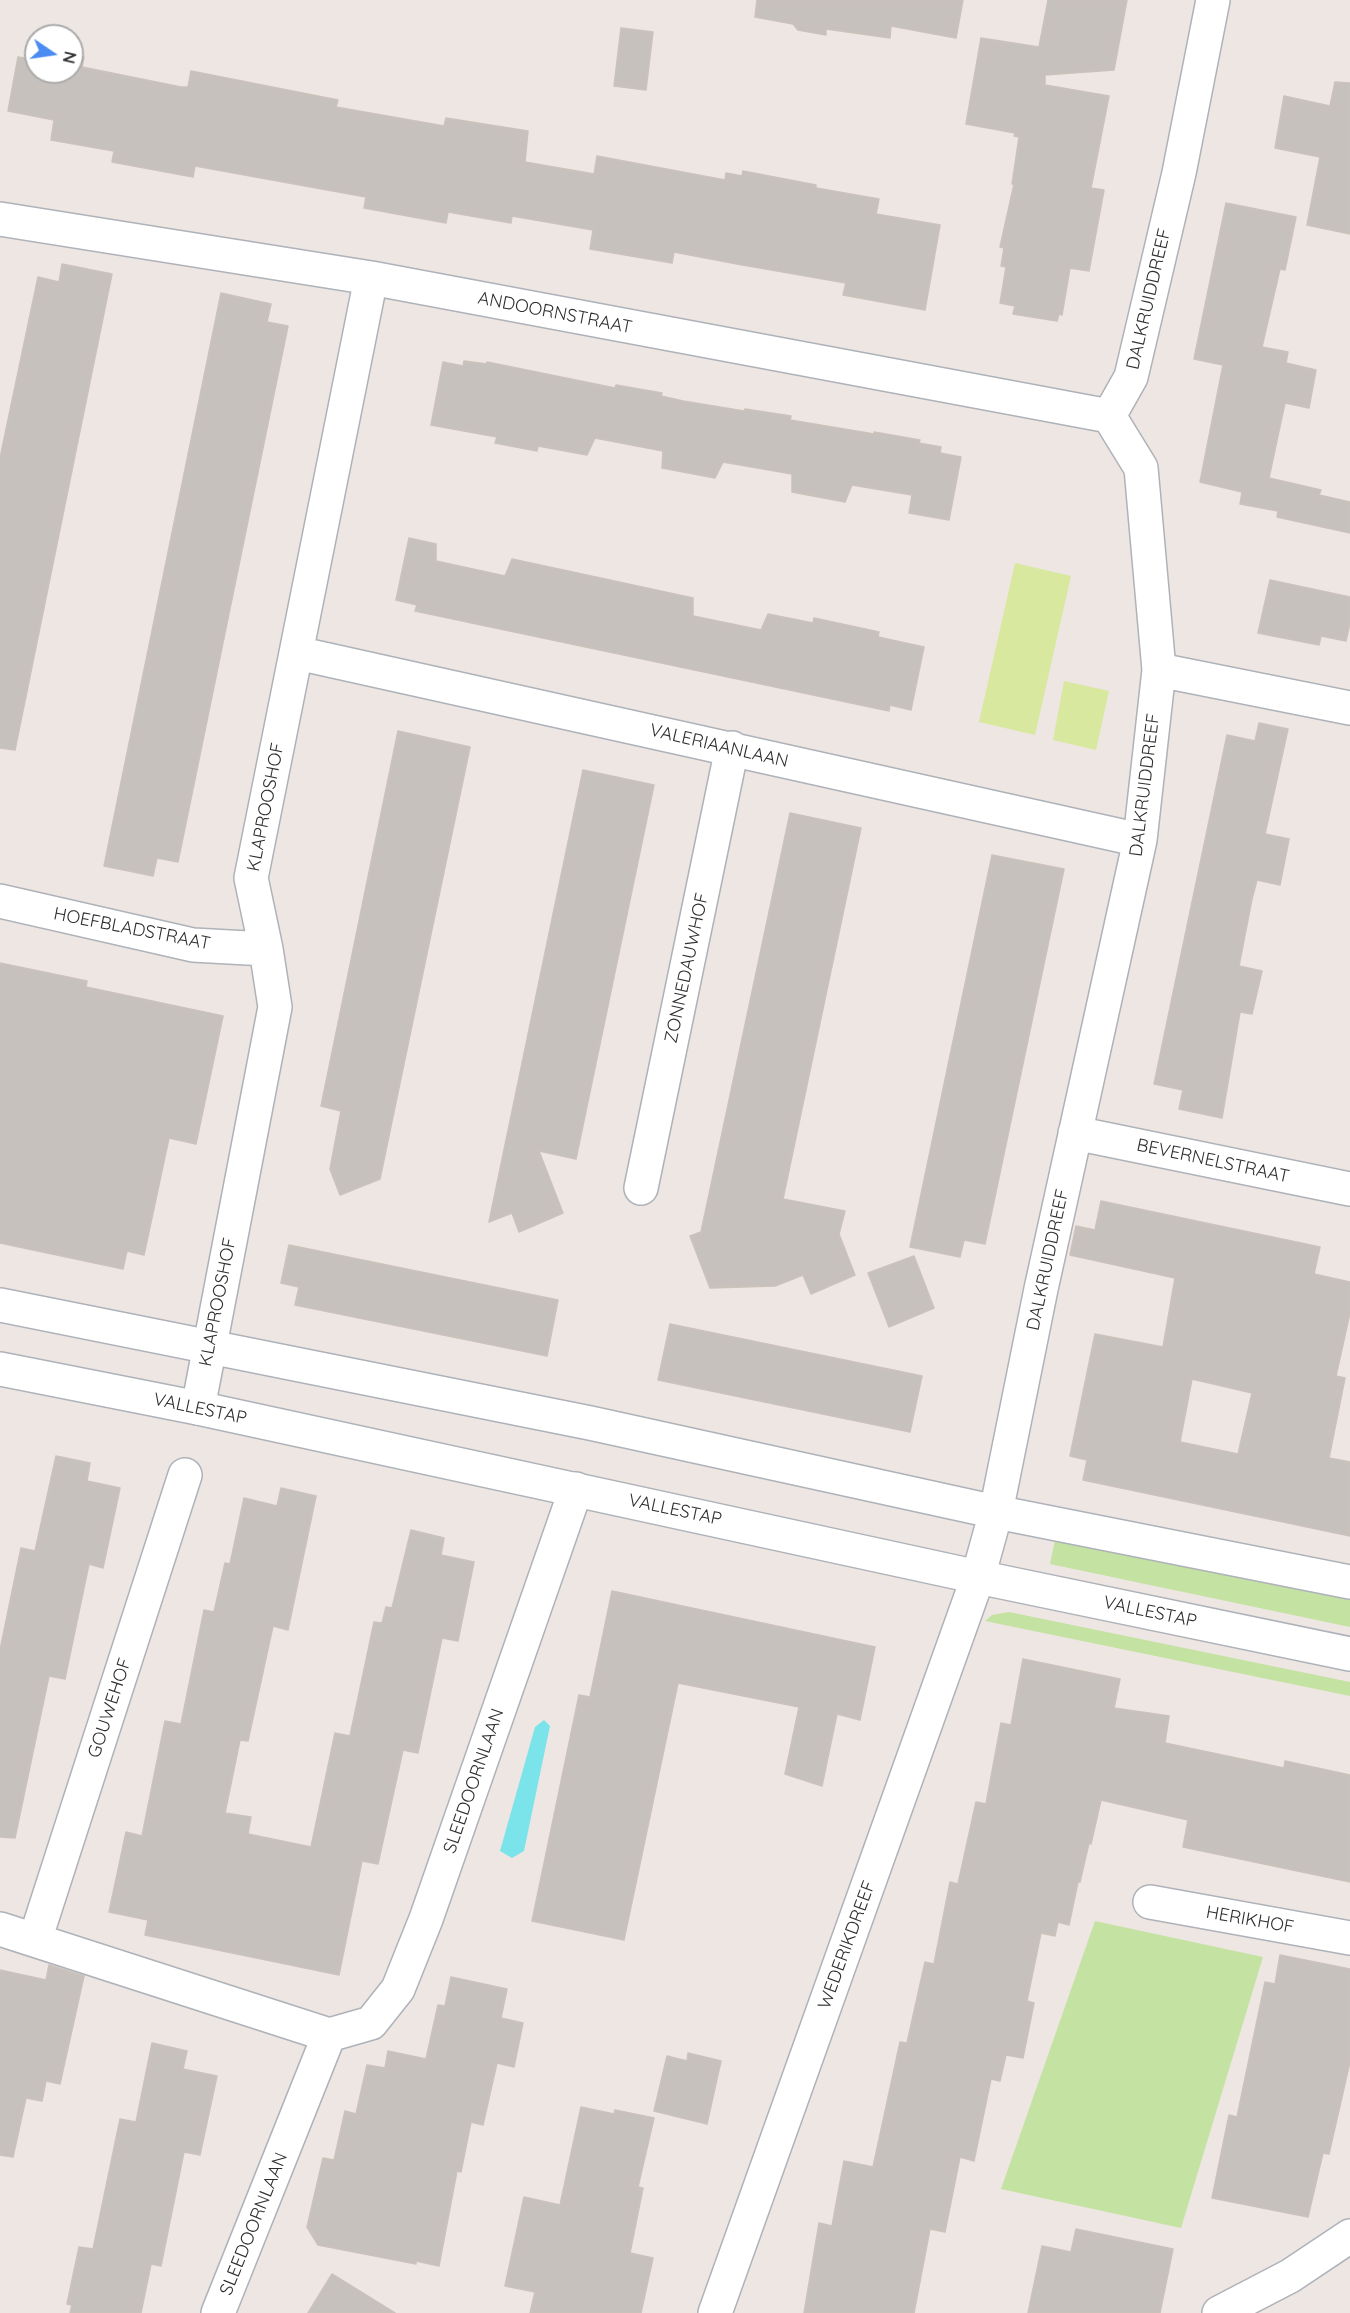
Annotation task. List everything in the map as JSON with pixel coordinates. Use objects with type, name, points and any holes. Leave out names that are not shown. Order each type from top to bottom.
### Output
[{"type":"street","name":"DALKRUIDDREEF","points":[[978,1577],[996,1512],[1140,840],[1159,670],[1141,468],[1109,416],[1131,377],[1179,173],[1213,0]]},
{"type":"street","name":"ANDOORNSTRAAT","points":[[0,219],[370,278],[1109,416]]},
{"type":"street","name":"KLAPROOSHOF","points":[[198,1408],[275,1008],[266,949],[251,878],[370,278]]},
{"type":"street","name":"VALERIAANLAAN","points":[[297,653],[1140,840]]},
{"type":"street","points":[[1159,670],[1350,708]]},
{"type":"street","name":"ZONNEDAUWHOF","points":[[641,1188],[732,748]]},
{"type":"street","name":"HOEFBLADSTRAAT","points":[[0,901],[194,945],[266,949]]},
{"type":"street","name":"BEVERNELSTRAAT","points":[[1076,1133],[1350,1189]]},
{"type":"street","points":[[0,1305],[578,1421],[996,1512],[1350,1582]]},
{"type":"street","name":"VALLESTAP","points":[[0,1369],[198,1408],[978,1577],[1350,1654]]},
{"type":"street","name":"GOUWEHOF","points":[[35,1940],[185,1475]]},
{"type":"street","name":"SLEEDOORNLAAN","points":[[218,2313],[329,2035],[372,2023],[398,1989],[426,1919],[576,1489]]},
{"type":"street","name":"WEDERIKDREEF","points":[[715,2313],[978,1577]]},
{"type":"street","name":"HERIKHOF","points":[[1150,1902],[1350,1938]]},
{"type":"street","points":[[0,1929],[329,2035]]},
{"type":"street","points":[[1219,2313],[1290,2276],[1350,2236]]},
{"type":"green space","points":[[1015,563],[1071,576],[1035,735],[979,722]]},
{"type":"green space","points":[[1064,681],[1109,691],[1096,750],[1053,740]]},
{"type":"green space","points":[[1056,1535],[1350,1595],[1350,1627],[1050,1564]]},
{"type":"green space","points":[[1009,1612],[1350,1682],[1350,1696],[985,1621],[992,1615]]},
{"type":"green space","points":[[1095,1921],[1263,1957],[1181,2228],[1001,2189]]},
{"type":"water","points":[[544,1720],[550,1726],[524,1851],[512,1858],[500,1851],[535,1727]]},
{"type":"building","points":[[757,0],[963,0],[956,38],[891,26],[890,38],[826,29],[826,35],[798,30],[793,24],[755,17]]},
{"type":"building","points":[[1048,0],[1127,0],[1114,70],[1045,75],[1045,85],[1109,96],[1091,188],[1104,190],[1089,271],[1070,268],[1062,315],[1059,314],[1057,321],[1013,314],[1015,306],[1000,303],[1006,267],[1001,266],[1004,248],[1000,247],[1014,184],[1012,184],[1019,137],[1014,136],[1015,133],[966,124],[981,38],[1039,47]]},
{"type":"building","points":[[621,28],[653,32],[646,90],[614,86]]},
{"type":"building","points":[[18,57],[24,58],[24,84],[84,84],[84,67],[188,87],[191,71],[338,100],[336,107],[444,126],[446,118],[528,131],[525,162],[594,174],[597,156],[725,180],[726,173],[742,176],[743,171],[816,185],[816,188],[879,199],[876,214],[940,225],[925,310],[843,295],[846,283],[674,252],[672,263],[590,249],[593,230],[512,216],[511,223],[448,212],[446,223],[364,208],[366,197],[195,166],[193,177],[112,162],[114,151],[51,140],[54,120],[8,111]]},
{"type":"building","points":[[1335,82],[1350,83],[1350,234],[1307,225],[1320,157],[1275,148],[1284,96],[1330,106]]},
{"type":"building","points":[[1226,203],[1296,217],[1285,270],[1280,269],[1262,347],[1288,352],[1286,363],[1316,370],[1309,408],[1285,403],[1269,478],[1321,490],[1319,495],[1350,502],[1350,533],[1277,517],[1278,511],[1240,504],[1242,492],[1200,482],[1223,365],[1194,359]]},
{"type":"building","points":[[62,264],[112,274],[15,750],[0,748],[0,458],[38,277],[59,282]]},
{"type":"building","points":[[221,293],[271,304],[267,322],[288,326],[178,862],[157,858],[153,876],[104,866]]},
{"type":"building","points":[[464,361],[487,364],[487,362],[615,388],[616,385],[662,393],[661,396],[683,401],[791,416],[790,420],[920,440],[919,443],[941,447],[940,453],[961,457],[949,520],[909,513],[912,495],[852,485],[845,502],[792,492],[792,474],[723,462],[715,478],[662,468],[663,451],[595,438],[587,455],[538,446],[537,451],[495,443],[497,437],[431,425],[443,362],[463,366]]},
{"type":"building","points":[[409,538],[436,544],[436,561],[505,576],[512,559],[693,598],[693,616],[761,630],[768,614],[813,623],[814,618],[879,632],[878,637],[924,647],[911,710],[890,705],[889,711],[415,611],[417,605],[396,600]]},
{"type":"building","points":[[1270,580],[1350,597],[1350,623],[1346,641],[1321,636],[1319,645],[1258,633]]},
{"type":"building","points":[[1259,723],[1288,729],[1265,834],[1289,839],[1280,885],[1257,880],[1252,899],[1239,966],[1262,971],[1252,1014],[1240,1012],[1222,1118],[1179,1109],[1183,1090],[1154,1084],[1227,735],[1255,741]]},
{"type":"building","points":[[398,731],[470,747],[380,1179],[340,1195],[330,1169],[341,1111],[321,1106]]},
{"type":"building","points":[[583,770],[654,785],[576,1159],[539,1151],[563,1213],[519,1232],[512,1213],[489,1222]]},
{"type":"building","points":[[790,813],[861,828],[783,1199],[845,1211],[839,1234],[855,1275],[811,1294],[803,1275],[775,1286],[710,1288],[690,1236],[701,1232]]},
{"type":"building","points":[[992,855],[1064,869],[985,1244],[964,1240],[960,1257],[910,1247]]},
{"type":"building","points":[[0,963],[87,981],[86,987],[223,1016],[196,1144],[169,1138],[144,1255],[127,1251],[123,1269],[0,1243]]},
{"type":"building","points":[[1101,1201],[1320,1247],[1314,1274],[1350,1282],[1350,1313],[1336,1376],[1345,1378],[1329,1458],[1350,1462],[1350,1536],[1083,1480],[1087,1460],[1070,1456],[1095,1334],[1163,1347],[1175,1278],[1070,1255],[1076,1226],[1095,1230]],"holes":[[[1192,1379],[1252,1393],[1238,1454],[1180,1442]]]},
{"type":"building","points":[[289,1245],[558,1300],[547,1356],[295,1305],[299,1287],[281,1283]]},
{"type":"building","points":[[914,1256],[934,1308],[889,1327],[868,1273]]},
{"type":"building","points":[[670,1324],[922,1376],[910,1432],[658,1380]]},
{"type":"building","points":[[56,1456],[90,1463],[87,1481],[120,1488],[103,1568],[89,1564],[65,1679],[49,1676],[15,1838],[0,1837],[0,1650],[21,1548],[35,1551]]},
{"type":"building","points":[[281,1488],[316,1496],[288,1630],[273,1626],[248,1741],[240,1740],[225,1813],[251,1817],[248,1834],[311,1847],[335,1733],[350,1736],[374,1622],[382,1623],[386,1607],[392,1608],[411,1530],[444,1538],[441,1555],[474,1562],[458,1641],[442,1638],[418,1753],[403,1750],[378,1864],[362,1861],[339,1975],[145,1935],[148,1920],[109,1912],[126,1832],[142,1836],[165,1721],[181,1724],[204,1610],[214,1612],[225,1563],[230,1564],[244,1498],[277,1506]]},
{"type":"building","points":[[612,1591],[875,1647],[860,1720],[837,1714],[822,1786],[785,1774],[799,1707],[678,1683],[624,1940],[532,1921],[579,1695],[590,1697]]},
{"type":"building","points":[[1023,1659],[1120,1679],[1114,1708],[1169,1716],[1165,1743],[1284,1768],[1285,1761],[1350,1775],[1350,1882],[1183,1847],[1188,1820],[1101,1800],[1091,1844],[1089,1843],[1080,1882],[1078,1882],[1069,1925],[1058,1922],[1055,1936],[1041,1933],[1027,2001],[1034,2003],[1023,2058],[1006,2055],[1000,2081],[991,2079],[974,2161],[960,2157],[945,2232],[930,2229],[914,2313],[804,2313],[819,2223],[832,2226],[844,2161],[873,2167],[900,2042],[907,2043],[925,1962],[934,1964],[950,1882],[958,1884],[976,1802],[986,1804],[1001,1723],[1011,1725]]},
{"type":"building","points":[[1280,1955],[1350,1969],[1350,2062],[1329,2154],[1323,2153],[1308,2217],[1212,2198],[1229,2115],[1237,2117],[1265,1982],[1275,1984]]},
{"type":"building","points":[[49,1965],[84,1976],[60,2084],[46,2081],[42,2101],[26,2098],[13,2157],[0,2155],[0,1970],[46,1980]]},
{"type":"building","points":[[451,1977],[507,1989],[501,2018],[523,2023],[514,2067],[497,2063],[483,2125],[471,2122],[461,2172],[457,2171],[439,2266],[416,2261],[416,2264],[318,2245],[307,2227],[323,2158],[334,2160],[345,2111],[356,2114],[367,2065],[385,2068],[388,2051],[426,2059],[438,2005],[445,2006]]},
{"type":"building","points":[[152,2043],[187,2051],[183,2069],[217,2076],[200,2155],[184,2152],[161,2266],[151,2264],[141,2313],[70,2313],[72,2305],[67,2304],[79,2247],[93,2249],[120,2119],[136,2122]]},
{"type":"building","points":[[688,2053],[721,2061],[707,2124],[654,2111],[667,2056],[687,2061]]},
{"type":"building","points":[[581,2107],[614,2114],[615,2110],[654,2118],[638,2187],[643,2188],[630,2253],[653,2258],[641,2313],[530,2313],[535,2292],[505,2286],[524,2197],[560,2205]]},
{"type":"building","points":[[1076,2229],[1173,2249],[1160,2313],[1028,2313],[1042,2246],[1071,2252]]},
{"type":"building","points":[[332,2274],[395,2313],[308,2313]]}]
